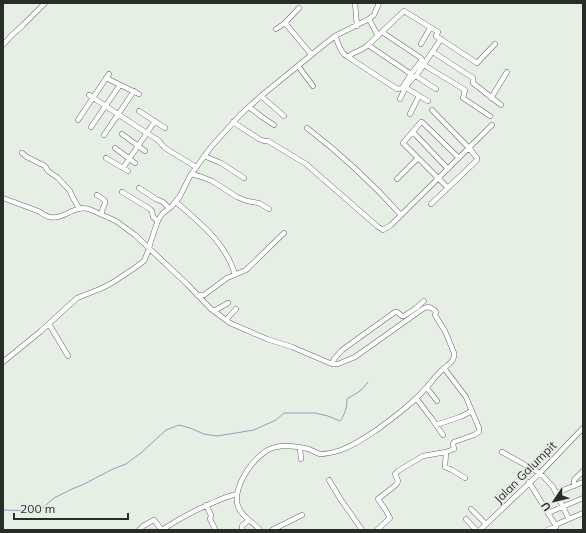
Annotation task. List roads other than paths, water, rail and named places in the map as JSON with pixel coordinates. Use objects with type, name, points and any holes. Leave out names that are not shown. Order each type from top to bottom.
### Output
[{"type":"street","points":[[3,46],[11,36],[46,3]]},
{"type":"street","points":[[355,3],[357,26]]},
{"type":"street","points":[[3,362],[77,298],[112,283],[139,266],[144,261],[158,221],[163,213],[176,202],[196,167],[213,144],[233,122],[311,54],[335,36],[357,26],[374,15],[379,3]]},
{"type":"street","points":[[276,29],[285,23],[299,8]]},
{"type":"street","points":[[348,57],[352,53],[368,46],[404,11],[438,32],[436,36],[477,63],[495,44]]},
{"type":"street","points":[[369,19],[378,36]]},
{"type":"street","points":[[285,23],[311,54]]},
{"type":"street","points":[[421,44],[430,28]]},
{"type":"street","points":[[382,32],[422,60],[400,99]]},
{"type":"street","points":[[335,36],[342,53],[345,56],[398,89],[402,88],[424,65],[441,39]]},
{"type":"street","points":[[368,46],[436,89]]},
{"type":"street","points":[[433,52],[472,78],[473,83],[501,105]]},
{"type":"street","points":[[424,65],[465,90],[463,98],[490,116]]},
{"type":"street","points":[[298,66],[313,86]]},
{"type":"street","points":[[491,98],[507,72]]},
{"type":"street","points":[[78,120],[91,96],[108,76],[136,92],[104,135]]},
{"type":"street","points":[[91,127],[120,84]]},
{"type":"street","points":[[406,88],[428,101]]},
{"type":"street","points":[[91,96],[158,140],[165,148],[196,167]]},
{"type":"street","points":[[261,96],[284,116]]},
{"type":"street","points":[[410,114],[419,96]]},
{"type":"street","points":[[249,107],[274,125]]},
{"type":"street","points":[[431,204],[476,160],[477,156],[432,110]]},
{"type":"street","points":[[139,111],[165,128]]},
{"type":"street","points":[[123,168],[155,121]]},
{"type":"street","points":[[233,122],[259,139],[268,141],[306,164],[382,230],[391,225],[492,125]]},
{"type":"street","points":[[448,188],[403,143],[422,122],[459,158]]},
{"type":"street","points":[[307,128],[350,164],[381,193],[401,215]]},
{"type":"street","points":[[412,132],[448,169]]},
{"type":"street","points":[[122,134],[145,151]]},
{"type":"street","points":[[115,148],[135,162]]},
{"type":"street","points":[[22,153],[45,166],[47,170],[58,178],[70,191],[72,198],[79,208]]},
{"type":"street","points":[[204,156],[244,178]]},
{"type":"street","points":[[106,158],[128,171]]},
{"type":"street","points":[[397,179],[418,158]]},
{"type":"street","points":[[192,174],[212,181],[237,197],[247,201],[260,203],[269,209]]},
{"type":"street","points":[[140,188],[163,202],[169,208]]},
{"type":"street","points":[[122,192],[150,209],[153,217],[158,221]]},
{"type":"street","points":[[97,195],[106,202],[102,208],[102,212]]},
{"type":"street","points":[[3,198],[50,217],[59,216],[79,208],[88,208],[102,212],[150,246],[198,295],[230,323],[267,339],[338,364],[354,357],[424,308],[430,307],[434,312],[445,331],[454,356],[451,362],[418,400],[355,444],[341,450],[322,454],[276,446],[261,454],[246,472],[241,481],[237,494],[237,502],[242,513],[260,530]]},
{"type":"street","points":[[176,202],[196,219],[216,240],[229,257],[235,274]]},
{"type":"street","points":[[198,295],[204,295],[221,282],[246,270],[284,233]]},
{"type":"street","points":[[333,361],[342,350],[395,312],[404,316],[424,301]]},
{"type":"street","points":[[216,310],[228,303]]},
{"type":"street","points":[[227,319],[236,309]]},
{"type":"street","points":[[48,324],[68,356]]},
{"type":"street","points":[[377,530],[390,518],[378,499],[398,483],[395,474],[398,471],[423,456],[454,449],[454,442],[479,432],[477,422],[464,394],[445,369]]},
{"type":"street","points":[[428,390],[437,401]]},
{"type":"street","points":[[418,400],[442,435]]},
{"type":"street","points":[[436,425],[460,417],[472,411]]},
{"type":"street","name":"Jalan Galumpit","points":[[480,530],[583,428]]},
{"type":"street","points":[[300,449],[300,459]]},
{"type":"street","points":[[446,452],[445,467],[465,478]]},
{"type":"street","points":[[502,452],[540,472],[553,487],[569,519]]},
{"type":"street","points":[[574,486],[574,480],[583,471]]},
{"type":"street","points":[[329,480],[362,530]]},
{"type":"street","points":[[529,482],[555,526]]},
{"type":"street","points":[[556,493],[583,482]]},
{"type":"street","points":[[139,530],[145,528],[154,520],[161,530],[189,513],[220,498],[237,494]]},
{"type":"street","points":[[548,513],[583,498]]},
{"type":"street","points":[[206,505],[211,515],[210,519],[215,530]]},
{"type":"street","points":[[471,509],[486,524]]},
{"type":"street","points":[[547,530],[583,513]]},
{"type":"street","points":[[272,530],[302,515]]},
{"type":"street","points":[[466,519],[476,530]]},
{"type":"street","points":[[242,530],[242,526],[249,520]]},
{"type":"waterway","points":[[3,510],[39,511],[54,498],[126,464],[142,452],[166,430],[179,425],[204,434],[217,436],[254,430],[276,420],[284,413],[315,413],[340,421],[347,405],[347,399],[360,391],[368,382]]}]
